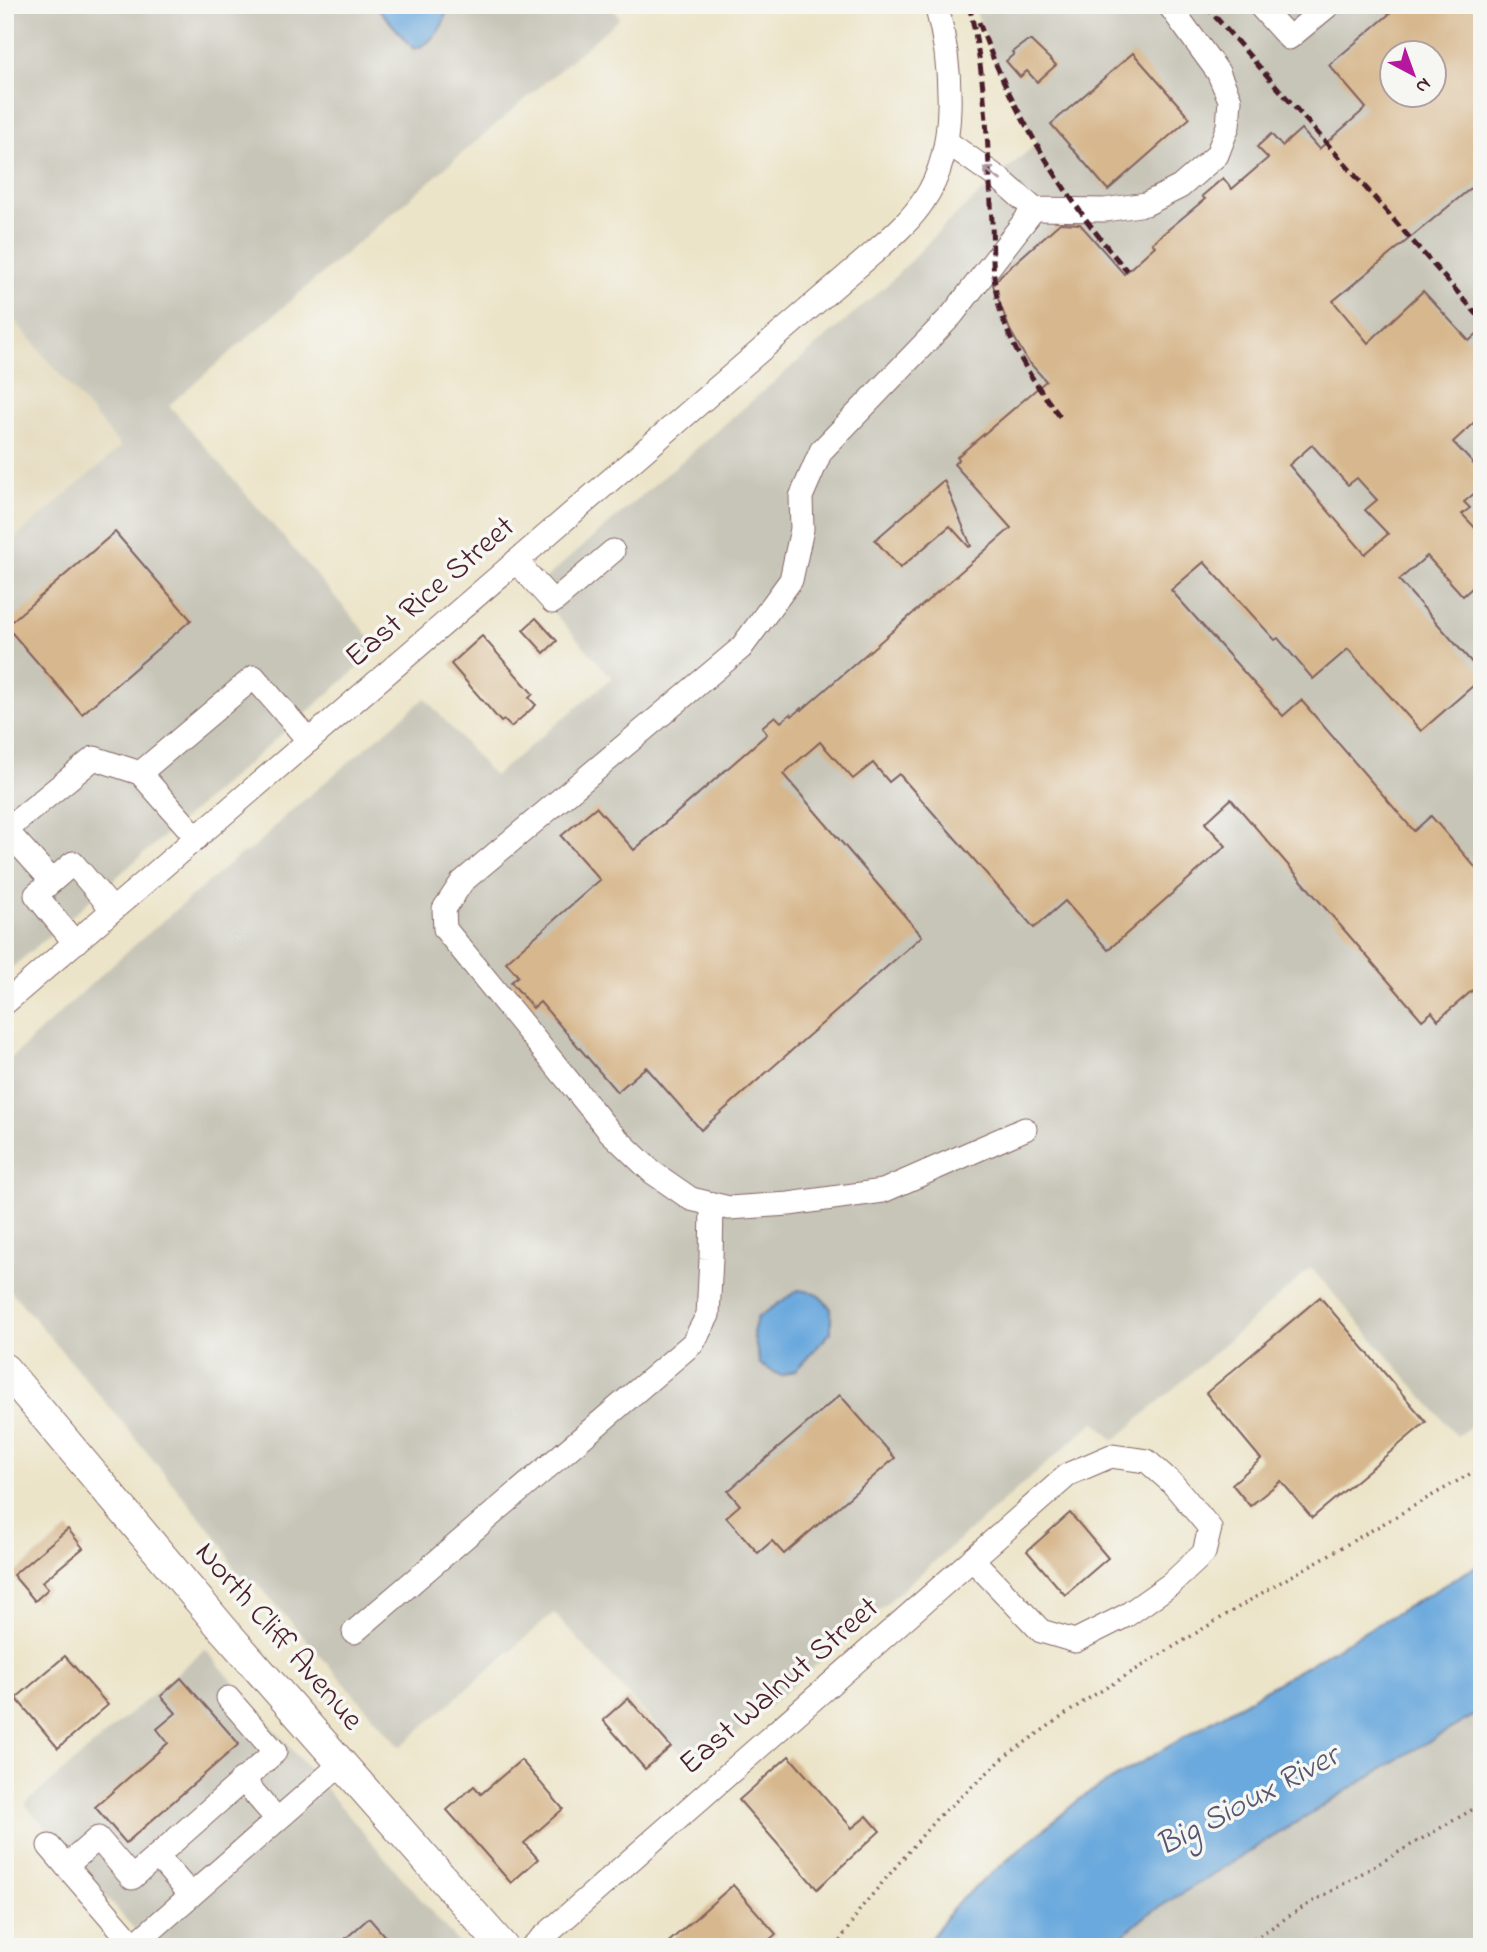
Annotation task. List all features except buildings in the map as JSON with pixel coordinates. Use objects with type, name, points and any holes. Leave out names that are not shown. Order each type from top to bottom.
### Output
[{"type":"main road","name":"North Cliff Avenue","points":[[5,1368],[222,1628],[503,1947]]},
{"type":"street","name":"East Rice Street","points":[[7,998],[75,943],[899,231],[926,198],[936,179],[947,142],[947,65],[936,5]]},
{"type":"street","points":[[947,142],[1001,180],[1034,209],[1105,210],[1146,204],[1180,187],[1217,155],[1228,126],[1230,100],[1218,72],[1169,5]]},
{"type":"street","points":[[1259,5],[1289,38],[1329,5]]},
{"type":"street","points":[[1025,1129],[883,1191],[789,1204],[729,1208],[691,1199],[652,1172],[610,1132],[445,929],[444,909],[462,882],[509,840],[741,648],[792,580],[802,529],[801,497],[821,451],[952,315],[1034,209]]},
{"type":"street","points":[[516,561],[553,602],[613,551]]},
{"type":"street","points":[[140,773],[254,677],[309,741]]},
{"type":"street","points":[[52,881],[6,829],[94,758],[140,773],[197,838]]},
{"type":"street","points":[[75,943],[36,895],[52,881],[73,863],[113,910]]},
{"type":"street","points":[[354,1632],[693,1343],[708,1315],[712,1204]]},
{"type":"street","name":"East Walnut Street","points":[[532,1947],[972,1559],[1069,1474],[1111,1456],[1147,1461],[1173,1484],[1210,1528],[1204,1553],[1171,1584],[1127,1615],[1075,1642],[1041,1631],[972,1559]]},
{"type":"street","points":[[66,1866],[98,1838],[132,1878],[275,1752],[228,1698]]},
{"type":"street","points":[[49,1846],[134,1946],[341,1764]]},
{"type":"street","points":[[242,1779],[277,1819]]},
{"type":"street","points":[[157,1856],[191,1895]]},
{"type":"path","points":[[836,1947],[861,1908],[929,1827],[971,1784],[1007,1755],[1086,1700],[1273,1587],[1482,1467]]},
{"type":"path","points":[[1242,1947],[1300,1909],[1482,1804]]},
{"type":"shaded area","points":[[5,5],[610,5],[620,18],[169,405],[380,649],[7,972],[5,547],[121,447],[5,309]]},
{"type":"shaded area","points":[[973,5],[1482,5],[1482,1419],[1457,1436],[1311,1268],[1114,1441],[1095,1421],[696,1770],[554,1613],[400,1747],[256,1582],[248,1584],[232,1565],[223,1545],[5,1284],[5,1064],[116,961],[240,855],[254,848],[285,816],[425,698],[494,776],[612,678],[533,589],[889,283],[946,224],[1037,143],[1000,72]]},
{"type":"shaded area","points":[[5,309],[122,447],[5,548]]},
{"type":"shaded area","points":[[205,1649],[462,1947],[150,1947],[25,1804]]},
{"type":"shaded area","points":[[1482,1711],[1482,1947],[1109,1947],[1147,1915],[1403,1756]]},
{"type":"water","points":[[375,5],[440,5],[446,12],[435,35],[414,49]]},
{"type":"water","points":[[798,1290],[816,1293],[831,1308],[831,1332],[795,1371],[781,1376],[760,1364],[753,1333],[757,1318]]},
{"type":"water","name":"Big Sioux River","points":[[1482,1563],[1482,1711],[1403,1756],[1147,1915],[1109,1947],[924,1947],[958,1902],[1082,1797]]},
{"type":"railway","points":[[969,5],[979,58],[985,113],[998,302],[1009,334],[1024,363],[1061,418]]},
{"type":"railway","points":[[1205,5],[1482,320]]},
{"type":"railway","points":[[979,22],[1007,88],[1042,153],[1083,215],[1127,271]]}]
